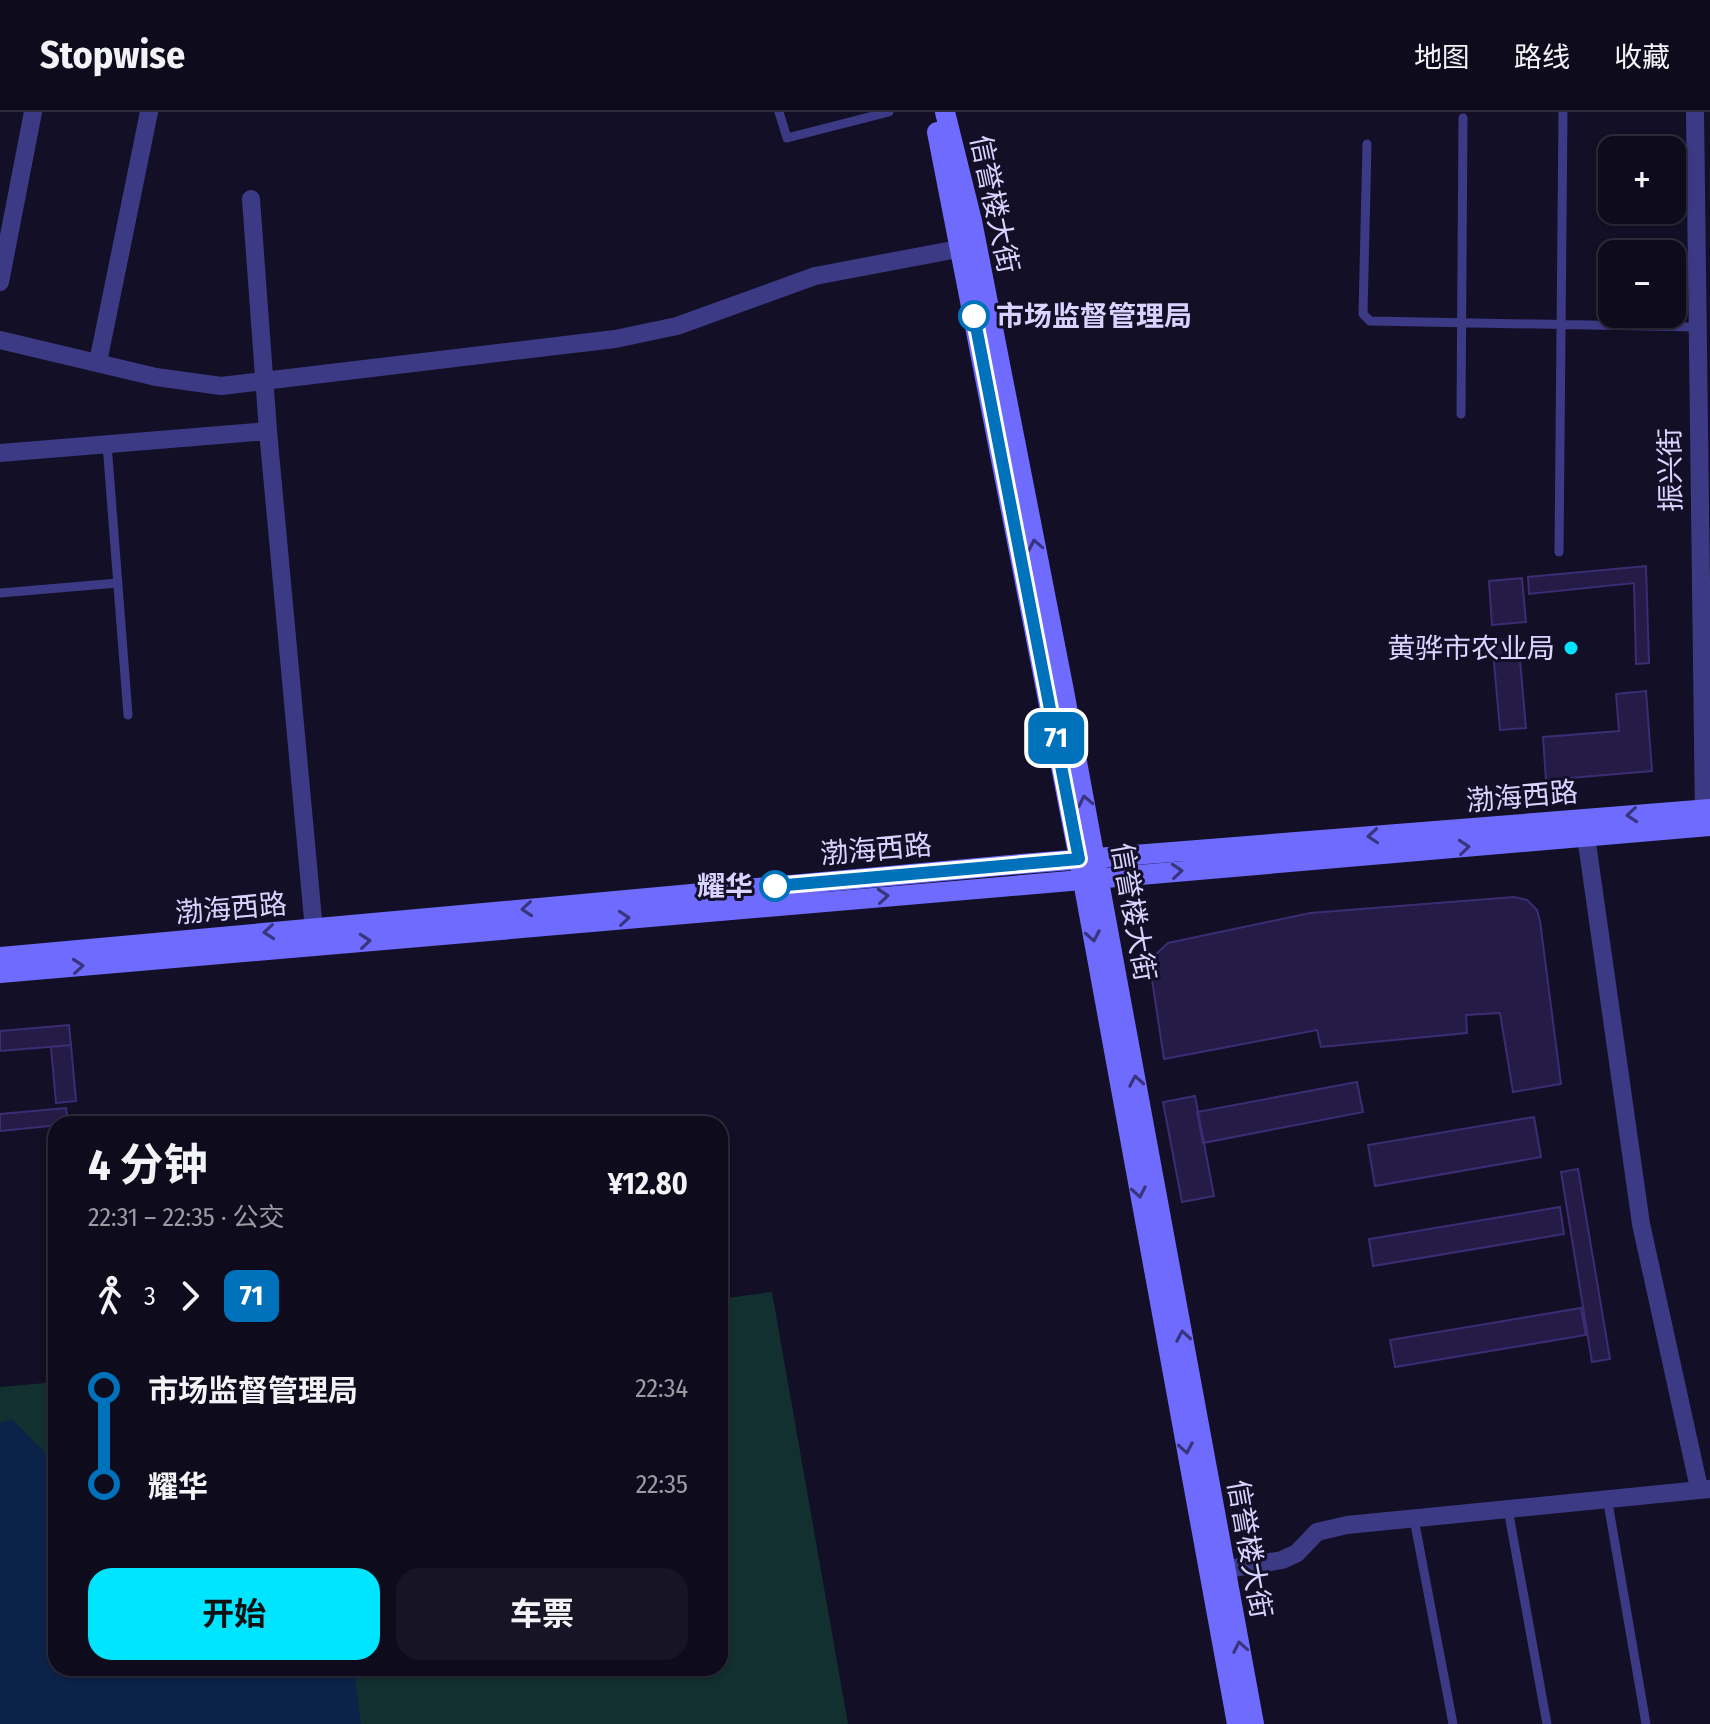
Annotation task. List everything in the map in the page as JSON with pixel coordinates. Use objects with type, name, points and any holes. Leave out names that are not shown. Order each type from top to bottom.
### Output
[{"type":"main road","name":"信誉楼大街","points":[[933,112],[969,246]]},
{"type":"main road","name":"信誉楼大街","points":[[945,112],[1089,868],[1217,1571],[1237,1724]]},
{"type":"main road","name":"渤海西路","points":[[0,957],[314,937],[1089,868],[1707,818]]},
{"type":"main road","name":"渤海西路","points":[[0,973],[314,937]]},
{"type":"main road","name":"信誉楼大街","points":[[1217,1571],[1254,1724]]},
{"type":"street","points":[[0,282],[33,112]]},
{"type":"street","points":[[98,362],[149,112]]},
{"type":"street","name":"振兴街","points":[[1695,112],[1695,327],[1707,818]]},
{"type":"street","points":[[251,199],[268,431],[314,937]]},
{"type":"street","points":[[0,340],[156,377],[221,386],[264,378],[615,339],[677,326],[815,276],[969,246]]},
{"type":"street","points":[[0,453],[268,431]]},
{"type":"street","points":[[1217,1571],[1282,1560],[1297,1553],[1317,1532],[1705,1488],[1641,1224],[1585,828]]},
{"type":"lane","points":[[779,112],[787,138],[889,112]]},
{"type":"lane","points":[[1559,552],[1563,112]]},
{"type":"lane","points":[[1461,414],[1463,118]]},
{"type":"lane","points":[[1367,144],[1363,314],[1370,321],[1695,327]]},
{"type":"lane","points":[[107,444],[128,715]]},
{"type":"lane","points":[[0,593],[118,583]]},
{"type":"lane","points":[[1607,1497],[1646,1724]]},
{"type":"lane","points":[[1508,1509],[1547,1724]]},
{"type":"lane","points":[[1414,1519],[1453,1724]]},
{"type":"green space","points":[[772,1292],[848,1724],[0,1724],[0,1387],[48,1383],[48,1676],[728,1676],[728,1298]]},
{"type":"water","points":[[12,1419],[48,1456],[48,1676],[355,1676],[361,1724],[0,1724],[0,1423]]},
{"type":"building","points":[[1646,566],[1649,663],[1636,664],[1634,583],[1529,594],[1528,577]]},
{"type":"building","points":[[1522,578],[1526,622],[1492,625],[1489,581]]},
{"type":"building","points":[[1518,638],[1526,728],[1500,730],[1492,640]]},
{"type":"building","points":[[1646,691],[1652,771],[1546,780],[1543,737],[1619,731],[1616,694]]},
{"type":"building","points":[[1514,897],[1527,900],[1537,910],[1540,921],[1561,1084],[1513,1092],[1500,1013],[1466,1015],[1467,1033],[1321,1047],[1317,1030],[1164,1059],[1151,973],[1152,958],[1168,943],[1310,913]]},
{"type":"building","points":[[69,1025],[71,1045],[0,1051],[0,1031]]},
{"type":"building","points":[[71,1045],[76,1101],[56,1103],[51,1047]]},
{"type":"building","points":[[1357,1082],[1363,1112],[1203,1143],[1197,1112]]},
{"type":"building","points":[[1195,1096],[1214,1196],[1182,1202],[1163,1102]]},
{"type":"building","points":[[66,1108],[67,1116],[48,1116],[48,1126],[0,1131],[0,1114]]},
{"type":"building","points":[[1534,1117],[1541,1157],[1375,1186],[1368,1145]]},
{"type":"building","points":[[1578,1169],[1610,1359],[1592,1362],[1561,1172]]},
{"type":"building","points":[[1560,1207],[1564,1234],[1373,1266],[1369,1239]]},
{"type":"building","points":[[1581,1308],[1586,1335],[1395,1367],[1390,1340]]},
{"type":"bus line","name":"71","points":[[775,886],[1079,859],[974,316]]},
{"type":"place","name":"市场监督管理局","points":[[974,316]]},
{"type":"place","name":"黄骅市农业局","points":[[1571,648]]},
{"type":"place","name":"耀华","points":[[775,886]]}]
